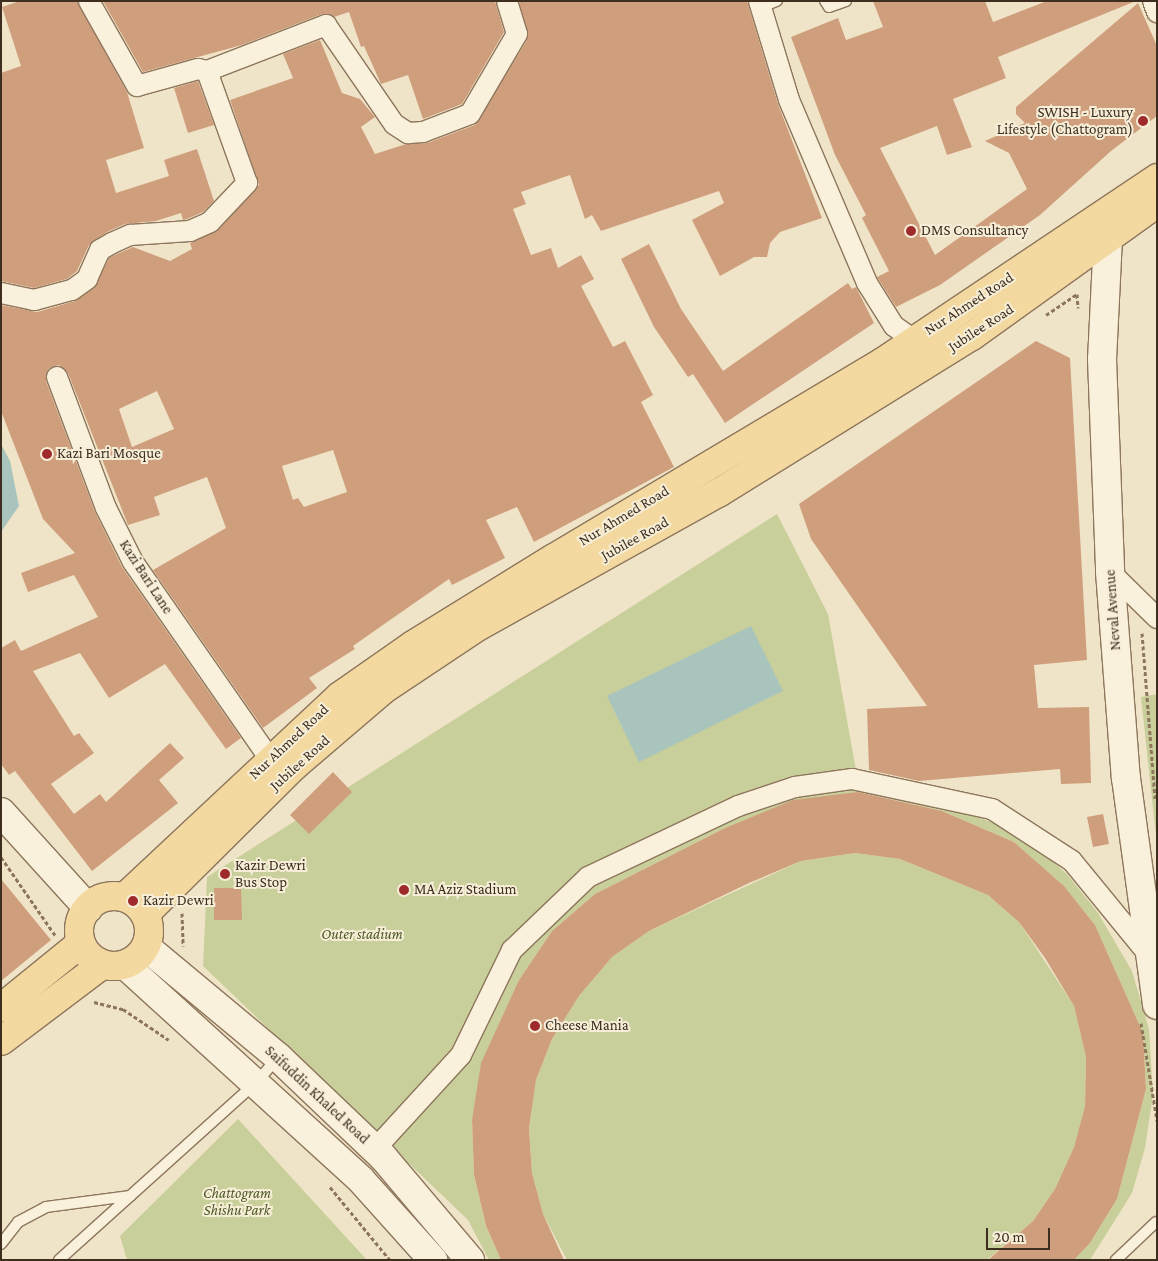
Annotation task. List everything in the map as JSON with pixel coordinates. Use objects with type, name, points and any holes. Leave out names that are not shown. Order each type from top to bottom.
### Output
[{"type":"main road","name":"Nur Ahmed Road","points":[[135,906],[270,759],[340,696],[413,645],[914,340],[1109,224],[1157,178]]},
{"type":"main road","name":"Jubilee Road","points":[[135,906],[294,766],[384,690],[479,626],[720,492],[972,336],[1109,224],[1157,203]]},
{"type":"main road","name":"Neval Avenue","points":[[1109,224],[1102,359],[1110,572],[1126,778],[1148,954],[1148,1011]]},
{"type":"main road","points":[[1,812],[88,908]]},
{"type":"main road","points":[[1,1041],[114,965],[146,947],[150,930],[135,906],[105,897],[88,908],[79,924],[81,943],[89,956],[114,965]]},
{"type":"main road","points":[[1,1008],[81,943]]},
{"type":"main road","name":"Saifuddin Khaled Road","points":[[146,947],[278,1058],[375,1149],[470,1260]]},
{"type":"main road","name":"Saifuddin Khaled Road","points":[[114,965],[257,1082],[361,1180],[432,1260]]},
{"type":"street","points":[[89,1],[137,86],[198,69],[207,71],[326,25],[394,124],[408,133],[423,132],[470,114],[517,34],[507,1]]},
{"type":"street","points":[[1152,1],[1157,12]]},
{"type":"street","points":[[766,3],[789,100],[867,283],[894,326],[914,340]]},
{"type":"street","points":[[1,293],[34,300],[72,290],[87,278],[100,250],[130,235],[190,231],[210,222],[247,184],[207,71]]},
{"type":"street","name":"Kazi Bari Lane","points":[[56,377],[106,508],[133,562],[270,759]]},
{"type":"street","points":[[1110,572],[1157,618]]},
{"type":"street","points":[[375,1149],[461,1055],[512,950],[588,877],[738,806],[795,787],[852,779],[992,809],[1072,861],[1148,954]]},
{"type":"lane","points":[[826,1],[829,7],[846,1]]},
{"type":"lane","points":[[59,1260],[257,1082],[278,1058]]},
{"type":"lane","points":[[1,1244],[18,1222],[46,1207],[130,1196]]},
{"type":"lane","points":[[1116,1260],[1156,1222]]},
{"type":"path","points":[[1037,322],[1078,294],[1079,313]]},
{"type":"path","points":[[1,857],[46,919],[54,933],[53,942]]},
{"type":"path","points":[[183,909],[181,939],[185,952]]},
{"type":"path","points":[[90,1001],[123,1009],[171,1042]]},
{"type":"path","points":[[1148,1011],[1157,1121]]},
{"type":"path","points":[[323,1179],[390,1260]]},
{"type":"green space","name":"MA Aziz Stadium","points":[[777,514],[828,614],[859,787],[940,801],[1022,835],[1067,874],[1098,913],[1132,971],[1149,1029],[1153,1095],[1145,1148],[1132,1193],[1090,1260],[1074,1260],[1090,1243],[1117,1199],[1146,1089],[1143,1033],[1095,925],[1064,886],[1014,842],[942,811],[859,792],[725,828],[595,894],[552,931],[519,980],[472,1120],[474,1176],[486,1227],[501,1260],[489,1260],[468,1220],[203,966],[207,877]]},
{"type":"green space","points":[[1157,694],[1157,845],[1141,697]]},
{"type":"green space","points":[[855,853],[900,859],[988,895],[1019,922],[1074,1006],[1086,1057],[1085,1106],[1074,1147],[1055,1189],[1033,1221],[987,1260],[567,1260],[543,1214],[532,1173],[529,1128],[536,1080],[552,1039],[579,996],[612,957],[649,931],[801,861]]},
{"type":"green space","name":"Chattogram Shishu Park","points":[[238,1119],[367,1260],[127,1260],[120,1236]]},
{"type":"water","points":[[1,444],[10,461],[19,506],[1,532]]},
{"type":"water","points":[[751,626],[783,691],[639,762],[607,696]]},
{"type":"building","points":[[20,1],[77,1],[127,92],[144,148],[106,160],[116,193],[169,176],[164,160],[197,149],[214,201],[203,212],[187,219],[183,220],[181,213],[156,221],[125,224],[107,232],[89,245],[77,271],[67,279],[34,288],[1,281],[1,73],[21,66],[2,7]]},
{"type":"building","points":[[103,1],[495,1],[504,32],[462,104],[423,119],[408,75],[381,84],[364,46],[361,47],[349,12],[334,17],[322,14],[242,45],[143,72]]},
{"type":"building","points":[[519,1],[747,1],[778,104],[822,218],[780,232],[770,243],[767,257],[754,257],[720,276],[692,220],[724,203],[719,191],[601,231],[592,215],[585,219],[570,175],[521,192],[526,204],[513,209],[531,255],[551,248],[558,268],[581,255],[594,279],[581,286],[613,347],[625,341],[653,395],[641,402],[674,467],[534,542],[517,507],[486,520],[505,558],[452,585],[449,579],[390,620],[353,646],[355,649],[309,678],[317,688],[263,728],[153,570],[226,528],[207,477],[154,497],[160,515],[128,525],[68,373],[59,365],[48,369],[46,381],[95,512],[122,567],[241,738],[226,749],[165,664],[109,698],[80,653],[33,671],[74,736],[79,733],[94,753],[51,784],[74,814],[100,794],[106,802],[170,743],[184,758],[159,780],[178,803],[92,871],[15,771],[9,775],[1,764],[1,648],[15,640],[21,651],[98,617],[74,575],[28,592],[21,573],[75,553],[43,519],[1,411],[1,305],[37,312],[75,301],[94,288],[109,258],[117,254],[133,247],[170,261],[192,249],[190,243],[218,230],[259,185],[230,100],[293,78],[283,54],[320,40],[342,93],[360,99],[375,117],[361,127],[375,154],[406,144],[427,143],[475,125],[527,40]],"holes":[[[157,391],[174,429],[132,447],[119,409]],[[333,450],[347,492],[304,507],[298,498],[293,500],[282,466]]]},
{"type":"building","points":[[873,1],[985,1],[993,22],[1047,1],[1136,1],[998,57],[1006,78],[953,99],[972,147],[947,155],[937,126],[880,148],[935,255],[1027,189],[1009,153],[985,141],[1025,123],[1016,114],[1016,107],[1138,3],[1157,46],[1157,116],[1111,151],[1040,215],[940,285],[896,307],[877,277],[889,271],[862,218],[866,215],[835,155],[791,37],[838,18],[846,40],[883,27]]},
{"type":"building","points":[[198,81],[214,125],[188,133],[174,88]]},
{"type":"building","points":[[649,244],[681,309],[723,371],[848,283],[852,289],[856,287],[874,323],[725,423],[693,374],[688,377],[654,327],[621,259]]},
{"type":"building","points":[[1036,341],[1070,358],[1087,660],[1034,665],[1038,708],[1089,707],[1091,783],[1061,784],[1060,769],[919,781],[869,770],[867,709],[927,706],[811,539],[799,504]]},
{"type":"building","points":[[333,772],[352,792],[309,834],[290,815]]},
{"type":"building","points":[[858,792],[942,811],[1014,842],[1064,886],[1095,925],[1143,1033],[1146,1089],[1117,1199],[1090,1243],[1074,1260],[988,1260],[1033,1221],[1055,1189],[1074,1147],[1085,1106],[1086,1057],[1074,1006],[1045,958],[1019,922],[988,895],[900,859],[855,853],[801,861],[749,883],[649,931],[612,957],[579,996],[552,1039],[536,1080],[529,1128],[532,1173],[543,1214],[564,1260],[501,1260],[486,1226],[474,1175],[472,1120],[481,1063],[519,980],[552,931],[595,894],[725,828],[793,800]]},
{"type":"building","points":[[1103,814],[1109,844],[1093,847],[1087,817]]},
{"type":"building","points":[[1,879],[51,940],[1,981]]},
{"type":"building","points":[[214,888],[241,888],[242,920],[214,920]]},
{"type":"place","name":"SWISH - Luxury Lifestyle (Chattogram)","points":[[1143,121]]},
{"type":"place","name":"DMS Consultancy","points":[[911,231]]},
{"type":"place","name":"Kazi Bari Mosque","points":[[47,454]]},
{"type":"place","name":"Kazir Dewri Bus Stop","points":[[225,874]]},
{"type":"place","name":"MA Aziz Stadium","points":[[404,890]]},
{"type":"place","name":"Kazir Dewri","points":[[133,901]]},
{"type":"place","name":"Cheese Mania","points":[[535,1026]]},
{"type":"park label","name":"Outer stadium","points":[[362,935]]}]
